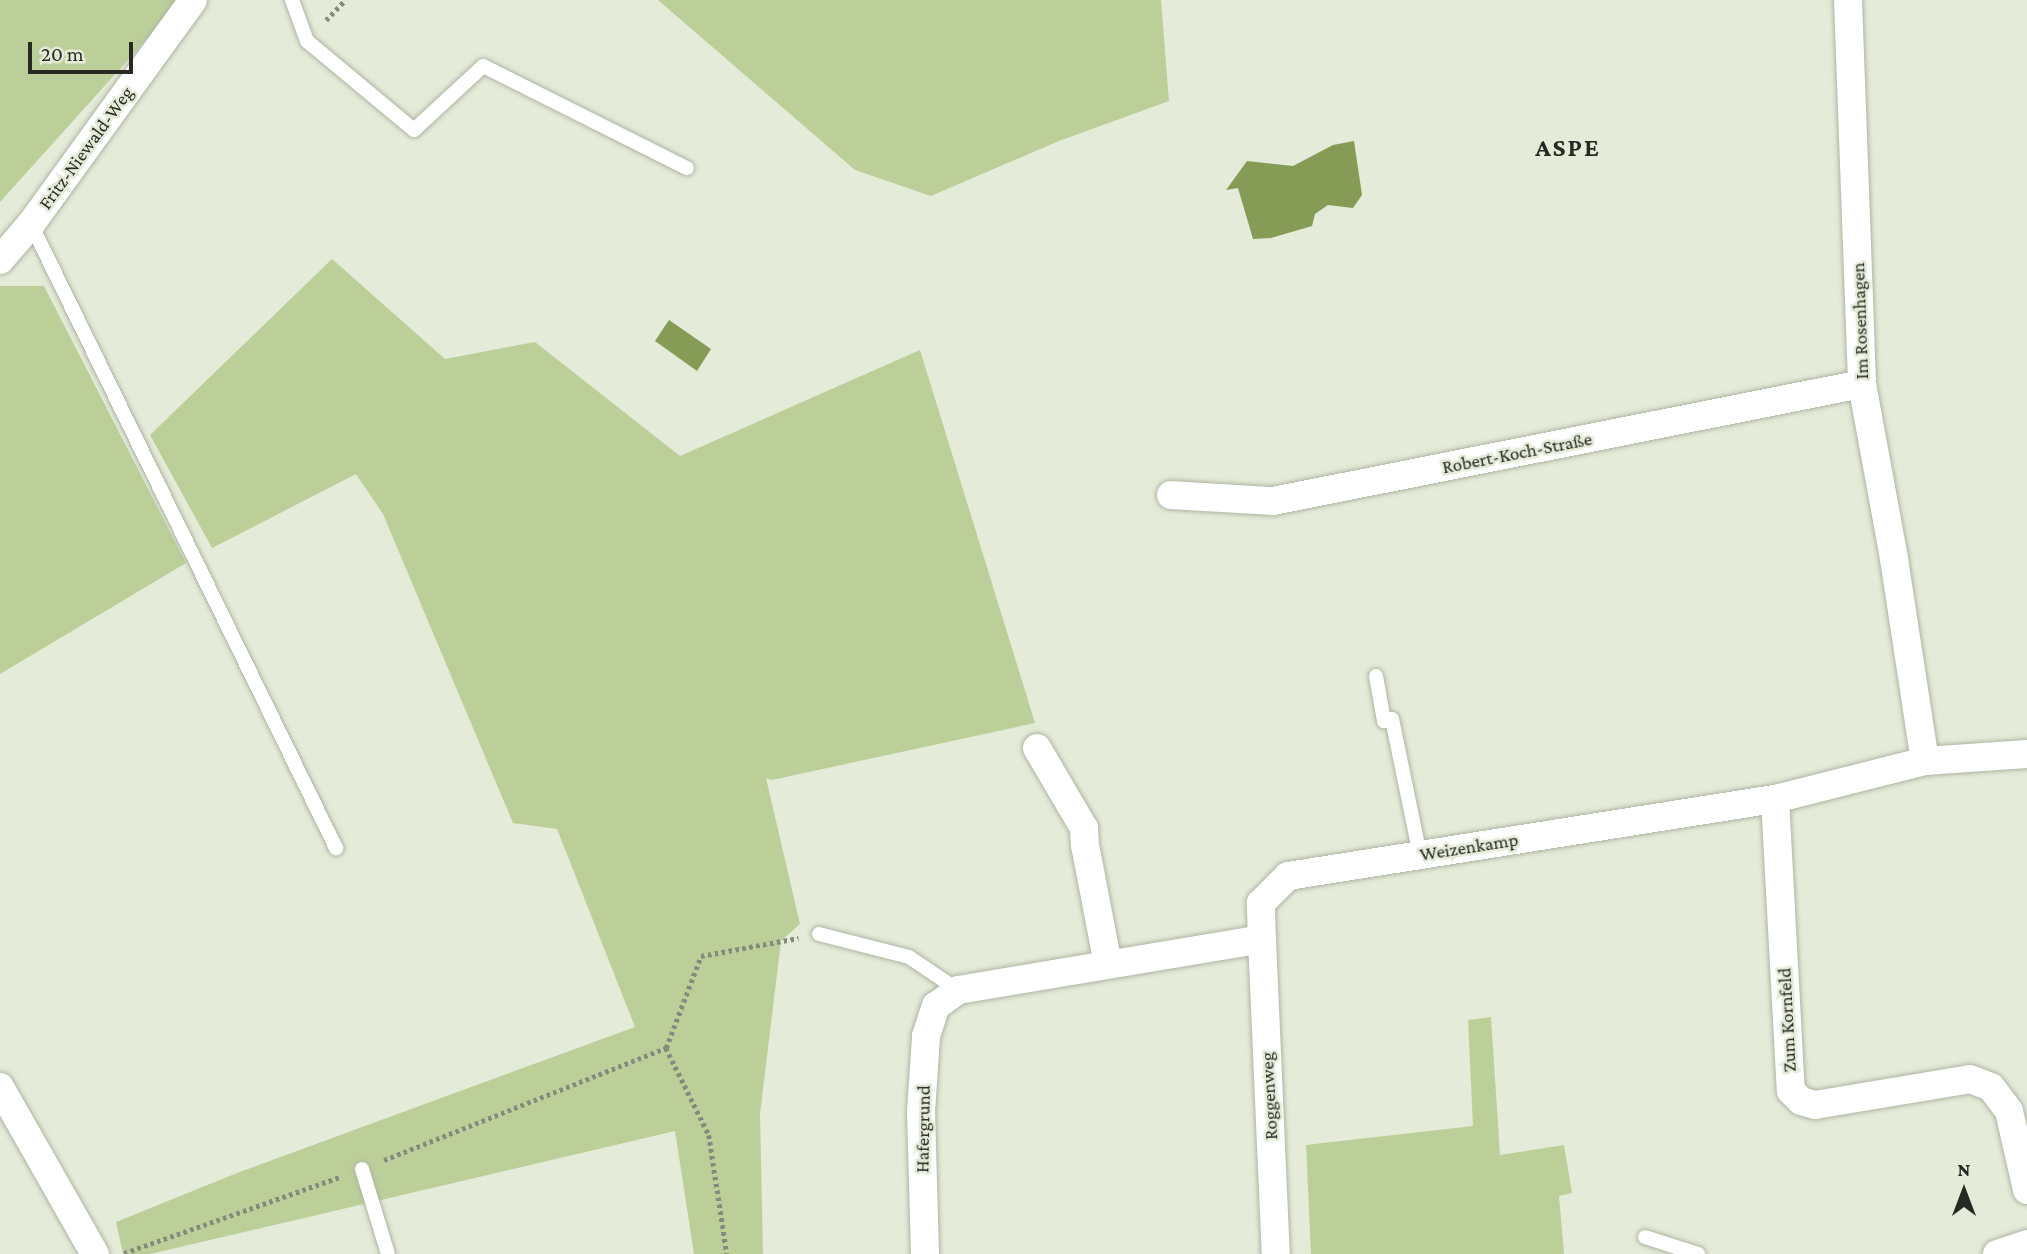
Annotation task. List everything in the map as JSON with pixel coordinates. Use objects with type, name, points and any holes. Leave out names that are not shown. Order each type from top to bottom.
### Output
[{"type":"street","name":"Fritz-Niewald-Weg","points":[[0,260],[31,224],[193,0]]},
{"type":"street","name":"Im Rosenhagen","points":[[1848,0],[1862,384],[1925,761]]},
{"type":"street","name":"Robert-Koch-Straße","points":[[1171,495],[1273,501],[1862,384]]},
{"type":"street","points":[[1037,748],[1084,828],[1084,845],[1108,964]]},
{"type":"street","name":"Weizenkamp","points":[[1262,939],[1261,903],[1288,876],[1775,799],[1925,761],[2027,754]]},
{"type":"street","name":"Zum Kornfeld","points":[[1775,799],[1791,1091],[1801,1101],[1815,1105],[1970,1079],[1990,1087],[2009,1111],[2027,1190]]},
{"type":"street","points":[[947,998],[1108,964],[1262,939]]},
{"type":"street","name":"Roggenweg","points":[[1262,939],[1276,1254]]},
{"type":"street","name":"Hafergrund","points":[[925,1254],[921,1112],[926,1036],[947,998]]},
{"type":"street","points":[[0,1087],[95,1254]]},
{"type":"street","points":[[1997,1254],[2027,1244]]},
{"type":"lane","points":[[292,0],[307,41],[414,130],[483,66],[687,168]]},
{"type":"lane","points":[[31,224],[336,848]]},
{"type":"lane","points":[[1376,676],[1384,720],[1392,719],[1420,855]]},
{"type":"lane","points":[[819,934],[909,957],[947,998]]},
{"type":"lane","points":[[362,1169],[388,1254]]},
{"type":"lane","points":[[1645,1237],[1698,1254]]},
{"type":"path","points":[[727,1254],[709,1135],[666,1048],[701,956],[819,934]]},
{"type":"path","points":[[121,1254],[362,1169],[666,1048]]},
{"type":"shaded area","points":[[0,0],[182,0],[0,202]]},
{"type":"shaded area","points":[[658,0],[1161,0],[1169,101],[1059,141],[931,196],[855,170]]},
{"type":"shaded area","points":[[1354,141],[1362,195],[1353,208],[1328,205],[1315,214],[1312,226],[1271,238],[1253,239],[1238,188],[1226,190],[1247,161],[1293,166],[1333,145]]},
{"type":"shaded area","points":[[332,259],[445,359],[535,342],[680,456],[920,350],[1035,723],[772,780],[766,778],[800,924],[781,941],[760,1114],[763,1254],[694,1254],[675,1131],[150,1254],[123,1254],[116,1222],[237,1173],[635,1027],[557,829],[513,823],[383,514],[356,474],[212,548],[150,435]]},
{"type":"shaded area","points":[[0,286],[44,286],[186,563],[0,674]]},
{"type":"shaded area","points":[[669,320],[711,349],[697,371],[655,341]]},
{"type":"shaded area","points":[[1491,1017],[1500,1155],[1564,1145],[1572,1193],[1559,1196],[1564,1254],[1311,1254],[1306,1145],[1473,1126],[1468,1020]]},
{"type":"district","name":"ASPE","points":[[1568,148]]}]
